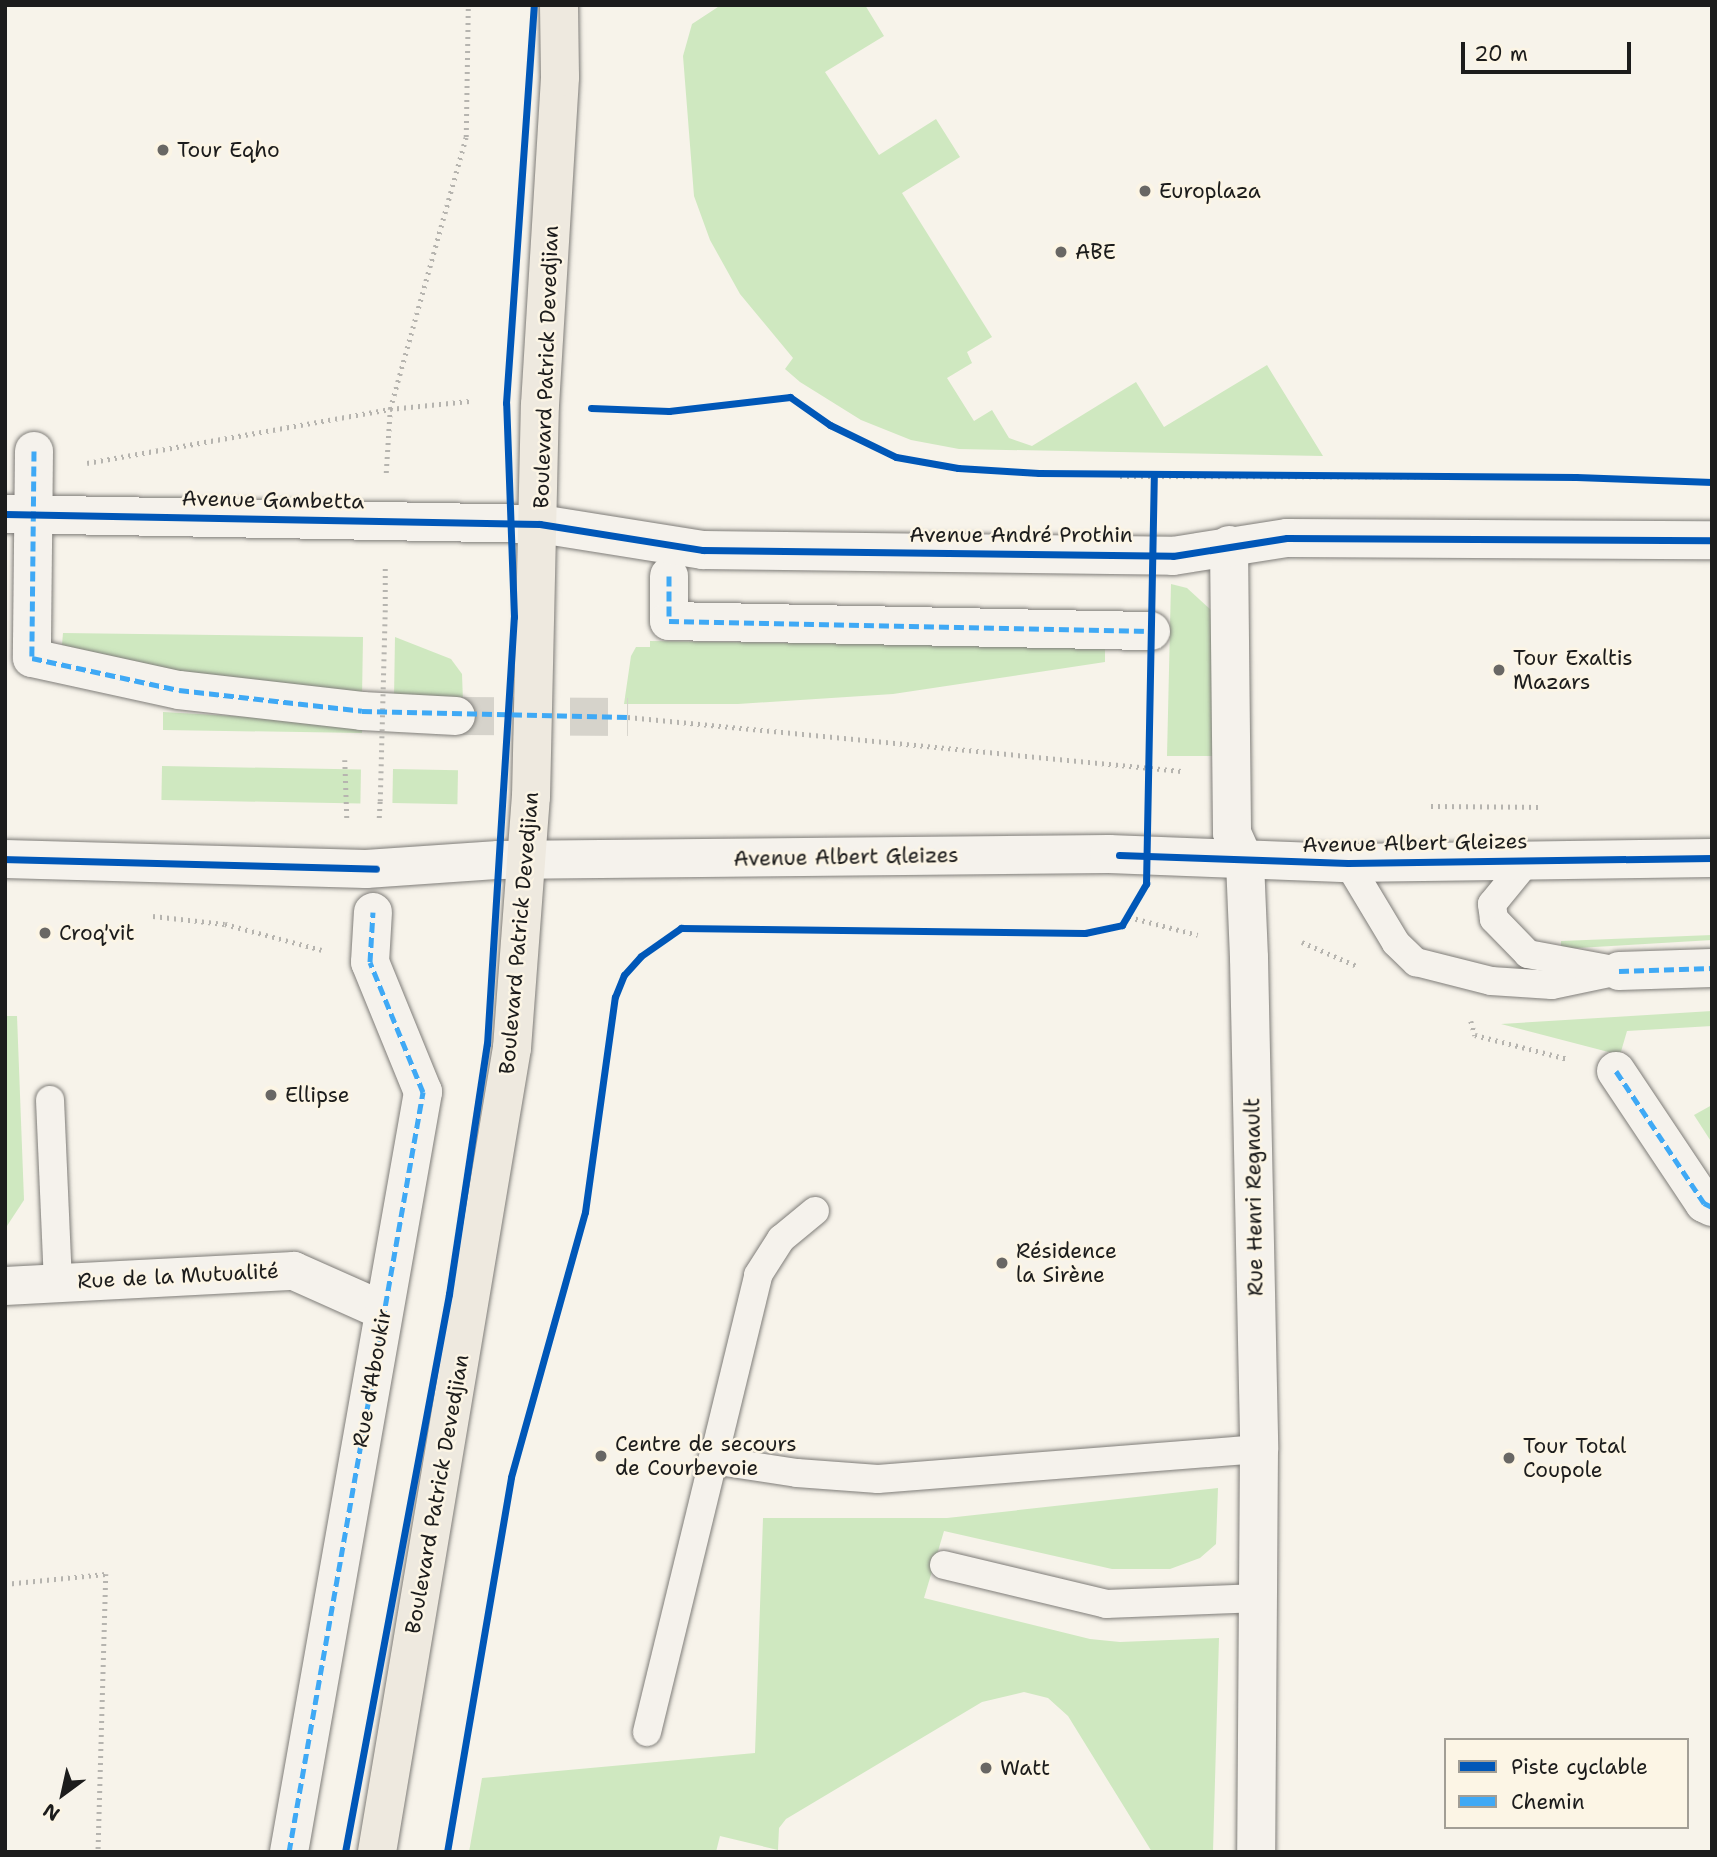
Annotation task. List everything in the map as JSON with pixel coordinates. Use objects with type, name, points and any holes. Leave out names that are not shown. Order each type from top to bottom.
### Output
[{"type":"main road","name":"Boulevard Patrick Devedjian","points":[[377,1852],[512,1048],[526,861],[540,524],[541,405],[561,77],[559,5]]},
{"type":"street","points":[[34,457],[19,515],[32,658],[178,690],[346,709],[456,716]]},
{"type":"street","name":"Avenue Gambetta","points":[[19,515],[540,524]]},
{"type":"street","name":"Avenue André Prothin","points":[[540,524],[703,550],[1153,553],[1173,556],[1229,545],[1287,538],[1712,540]]},
{"type":"street","name":"Rue Henri Regnault","points":[[1229,545],[1231,833],[1245,862],[1259,1449],[1260,1598],[1256,1852]]},
{"type":"street","points":[[669,576],[669,621],[1151,631]]},
{"type":"street","name":"Avenue Albert Gleizes","points":[[526,861],[1147,856],[1245,862],[1348,863],[1712,858]]},
{"type":"street","points":[[5,859],[366,869],[526,861]]},
{"type":"street","name":"Rue d'Aboukir","points":[[289,1852],[423,1092],[370,962],[373,912]]},
{"type":"street","points":[[1619,971],[1712,968]]},
{"type":"street","points":[[1616,1071],[1704,1203],[1712,1207]]},
{"type":"street","name":"Rue de la Mutualité","points":[[5,1286],[294,1271],[384,1311]]},
{"type":"lane","points":[[1529,859],[1492,904],[1500,927],[1528,954],[1619,971]]},
{"type":"lane","points":[[1348,863],[1396,943],[1416,962],[1491,981],[1552,985],[1619,971]]},
{"type":"lane","points":[[50,1100],[58,1282]]},
{"type":"lane","points":[[647,1732],[758,1275],[781,1239],[815,1210]]},
{"type":"lane","points":[[712,1460],[797,1473],[878,1479],[1259,1449]]},
{"type":"lane","points":[[944,1565],[1106,1604],[1260,1598]]},
{"type":"path","points":[[386,483],[390,409],[466,137],[468,5]]},
{"type":"path","points":[[591,408],[669,411],[790,397]]},
{"type":"path","points":[[34,457],[82,464],[390,409],[470,401]]},
{"type":"path","points":[[1120,476],[1576,477],[1712,482]]},
{"type":"path","points":[[1153,553],[1154,476]]},
{"type":"path","points":[[380,801],[386,558]]},
{"type":"path","points":[[344,818],[346,709]]},
{"type":"path","points":[[628,717],[1189,772]]},
{"type":"path","points":[[1149,754],[1149,781]]},
{"type":"path","points":[[1431,806],[1549,808]]},
{"type":"path","points":[[1122,926],[1129,918],[1146,884],[1147,856]]},
{"type":"path","points":[[142,914],[225,925],[370,962]]},
{"type":"path","points":[[1129,918],[1201,935]]},
{"type":"path","points":[[1487,1038],[1616,1071]]},
{"type":"path","points":[[5,1584],[106,1574],[98,1852]]},
{"type":"green space","points":[[721,5],[865,5],[884,36],[825,72],[879,155],[936,119],[960,157],[902,193],[992,337],[967,352],[972,363],[947,378],[974,421],[992,410],[1009,438],[1032,446],[1136,382],[1164,427],[1267,365],[1323,456],[959,449],[911,440],[861,420],[800,382],[785,369],[793,358],[740,294],[710,240],[694,196],[683,56],[692,24]]},
{"type":"green space","points":[[1171,584],[1187,588],[1211,610],[1216,756],[1167,756]]},
{"type":"green space","points":[[63,633],[363,637],[362,697],[196,675],[62,645]]},
{"type":"green space","points":[[395,637],[451,659],[462,674],[463,702],[394,699]]},
{"type":"green space","points":[[650,641],[1105,647],[1105,662],[893,694],[738,704],[624,704],[631,656],[636,647],[650,647]]},
{"type":"green space","points":[[163,712],[362,723],[362,733],[163,730]]},
{"type":"green space","points":[[162,766],[361,769],[360,803],[161,800]]},
{"type":"green space","points":[[393,769],[458,770],[457,804],[392,803]]},
{"type":"green space","points":[[1712,935],[1712,940],[1561,949],[1561,941]]},
{"type":"green space","points":[[1712,1011],[1712,1026],[1627,1031],[1620,1055],[1501,1024]]},
{"type":"green space","points":[[5,1016],[17,1016],[24,1200],[5,1229]]},
{"type":"green space","points":[[1712,1105],[1712,1143],[1694,1115]]},
{"type":"green space","points":[[1218,1488],[1216,1544],[1200,1558],[1170,1569],[1112,1569],[944,1531],[924,1598],[1090,1639],[1120,1642],[1219,1638],[1213,1852],[1152,1852],[1068,1716],[1048,1698],[1024,1692],[982,1702],[786,1819],[779,1828],[778,1850],[720,1836],[716,1852],[469,1852],[482,1778],[755,1753],[763,1518],[947,1518]]},
{"type":"tunnel","points":[[456,716],[628,717]]},
{"type":"marked path","points":[[34,451],[32,658],[179,690],[362,711],[628,717]]},
{"type":"marked path","points":[[669,576],[669,621],[1151,631]]},
{"type":"marked path","points":[[289,1852],[423,1092],[370,962],[373,912]]},
{"type":"marked path","points":[[1619,971],[1712,968]]},
{"type":"marked path","points":[[1616,1071],[1704,1203],[1712,1207]]},
{"type":"cycle path","points":[[345,1852],[449,1294],[487,1044],[514,617],[506,403],[534,5]]},
{"type":"cycle path","points":[[591,408],[669,411],[790,397],[830,425],[896,457],[958,468],[1039,473],[1576,477],[1712,482]]},
{"type":"cycle path","points":[[447,1852],[511,1477],[585,1212],[615,997],[624,975],[641,956],[681,928],[1085,933],[1122,925],[1146,884],[1154,476]]},
{"type":"cycle path","points":[[5,514],[540,524],[703,550],[1173,556],[1287,538],[1712,540]]},
{"type":"cycle path","points":[[1119,855],[1348,863],[1712,858]]},
{"type":"cycle path","points":[[5,859],[376,869]]},
{"type":"place","name":"Tour Eqho","points":[[163,150]]},
{"type":"place","name":"Europlaza","points":[[1145,191]]},
{"type":"place","name":"ABE","points":[[1061,252]]},
{"type":"place","name":"Tour Exaltis Mazars","points":[[1499,670]]},
{"type":"place","name":"Croq'vit","points":[[45,933]]},
{"type":"place","name":"Ellipse","points":[[271,1095]]},
{"type":"place","name":"Résidence la Sirène","points":[[1002,1263]]},
{"type":"place","name":"Centre de secours de Courbevoie","points":[[601,1456]]},
{"type":"place","name":"Tour Total Coupole","points":[[1509,1458]]},
{"type":"place","name":"Watt","points":[[986,1768]]}]
